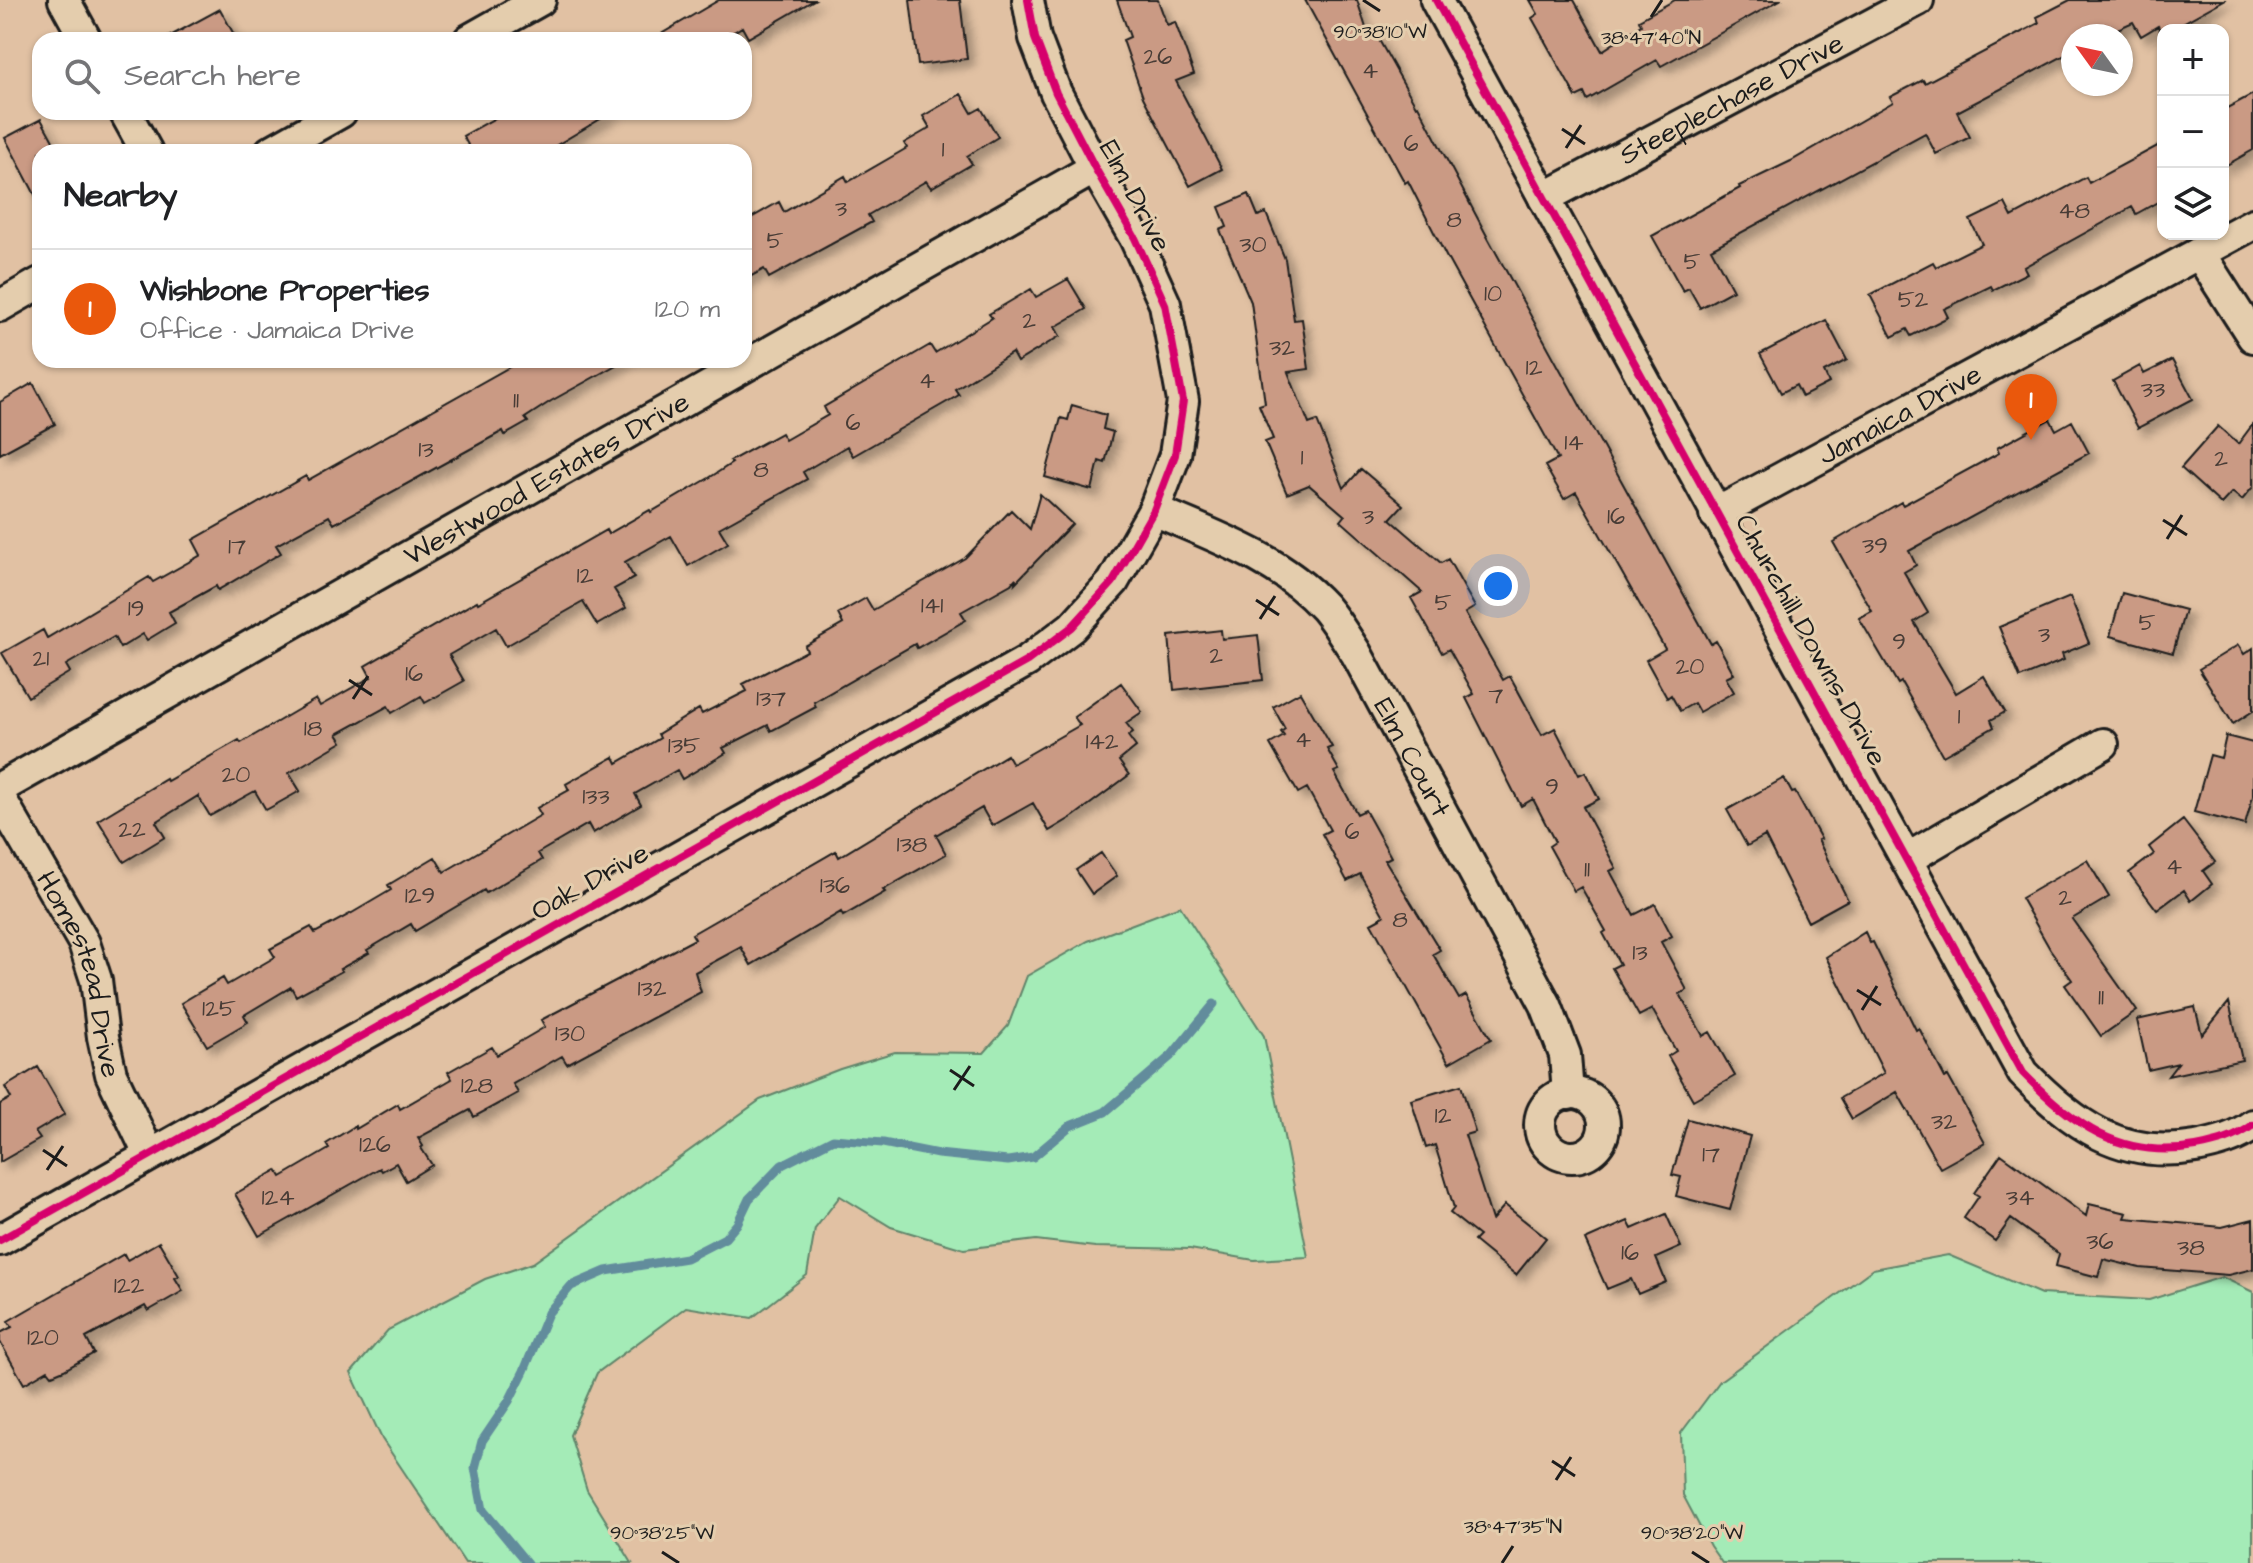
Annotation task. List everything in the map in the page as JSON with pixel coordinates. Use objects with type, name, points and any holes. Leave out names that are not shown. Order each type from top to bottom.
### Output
[{"type":"street","points":[[64,0],[82,32]]},
{"type":"street","points":[[483,32],[540,0]]},
{"type":"street","name":"Elm Drive","points":[[1028,0],[1035,38],[1056,93],[1135,238],[1165,304],[1183,401],[1175,455],[1154,510]]},
{"type":"street","name":"Churchill Downs Drive","points":[[1436,0],[2023,1073],[2057,1108],[2100,1135],[2141,1149],[2176,1150],[2215,1144],[2253,1125]]},
{"type":"street","name":"Steeplechase Drive","points":[[1544,198],[1918,0]]},
{"type":"street","points":[[129,120],[143,144]]},
{"type":"street","points":[[284,144],[327,120]]},
{"type":"street","name":"Westwood Estates Drive","points":[[752,362],[1095,168]]},
{"type":"street","name":"Jamaica Drive","points":[[1715,514],[2253,224]]},
{"type":"street","points":[[2199,253],[2253,337]]},
{"type":"street","points":[[0,306],[32,288]]},
{"type":"street","name":"Westwood Estates Drive","points":[[0,788],[742,368]]},
{"type":"street","name":"Elm Court","points":[[1154,510],[1247,550],[1293,579],[1325,608],[1356,653],[1546,1005],[1565,1055],[1568,1094]]},
{"type":"street","name":"Oak Drive","points":[[0,1240],[1027,661],[1072,627],[1113,582],[1154,510]]},
{"type":"street","points":[[1907,859],[2103,744]]},
{"type":"street","name":"Homestead Drive","points":[[0,798],[84,943],[96,980],[111,1074],[149,1154]]},
{"type":"green space","points":[[1180,906],[1264,1036],[1308,1257],[1254,1260],[1190,1249],[1095,1247],[1036,1240],[964,1249],[891,1227],[840,1196],[815,1229],[807,1275],[752,1318],[686,1307],[597,1373],[570,1435],[587,1490],[632,1563],[465,1563],[382,1439],[351,1373],[388,1330],[485,1279],[533,1263],[760,1100],[840,1069],[895,1052],[984,1053],[1008,1026],[1027,976],[1088,941]]},
{"type":"green space","points":[[1948,1255],[2041,1294],[2149,1300],[2222,1277],[2253,1292],[2253,1563],[1722,1563],[1683,1495],[1681,1433],[1720,1381],[1873,1269]]},
{"type":"building","points":[[719,0],[814,0],[752,36],[752,32],[745,32],[742,27],[734,32],[665,32]]},
{"type":"building","points":[[910,0],[960,0],[967,59],[918,65]]},
{"type":"building","points":[[1117,0],[1158,0],[1167,25],[1175,22],[1194,74],[1176,81],[1222,169],[1190,186],[1143,97],[1123,40],[1130,37]]},
{"type":"building","points":[[1305,0],[1357,0],[1368,34],[1374,31],[1418,105],[1711,644],[1716,641],[1734,674],[1726,678],[1734,692],[1699,712],[1694,703],[1680,711],[1671,695],[1667,698],[1646,660],[1665,649],[1576,492],[1564,499],[1545,466],[1558,459],[1408,181],[1405,183]]},
{"type":"building","points":[[1530,0],[1574,0],[1602,51],[1641,25],[1639,20],[1675,0],[1780,0],[1661,66],[1657,60],[1587,100],[1584,93],[1576,97],[1532,18],[1538,14]]},
{"type":"building","points":[[2070,0],[2224,0],[2181,24],[2157,24],[2141,36],[2133,22],[2061,24],[2061,57],[1957,112],[1970,137],[1936,154],[1925,133],[1711,249],[1733,290],[1700,308],[1689,288],[1683,291],[1652,236],[1893,102],[1890,97],[1923,80],[1925,83],[2039,23],[2037,17]]},
{"type":"building","points":[[220,9],[233,32],[178,32]]},
{"type":"building","points":[[961,94],[972,113],[981,108],[998,137],[967,156],[972,164],[931,188],[926,181],[868,215],[872,222],[769,278],[764,269],[752,276],[752,217],[779,202],[784,212],[845,176],[848,182],[907,148],[904,143],[930,128],[923,116]]},
{"type":"building","points":[[2253,94],[2253,150],[2229,164],[2229,107]]},
{"type":"building","points":[[42,120],[55,144],[32,144],[32,189],[5,138]]},
{"type":"building","points":[[492,120],[599,120],[558,144],[468,144],[463,136]]},
{"type":"building","points":[[2157,146],[2157,202],[2136,214],[2132,207],[2024,267],[2027,273],[1944,309],[1948,317],[1911,336],[1907,329],[1892,337],[1870,295],[1933,262],[1936,267],[1982,244],[1970,220],[2005,203],[2012,217],[2086,177],[2089,183]]},
{"type":"building","points":[[1249,194],[1258,216],[1266,213],[1285,259],[1294,320],[1302,319],[1309,369],[1288,372],[1309,424],[1317,421],[1344,488],[1361,469],[1403,505],[1390,519],[1441,563],[1448,559],[1475,607],[1465,613],[1503,680],[1510,676],[1542,735],[1555,728],[1579,775],[1585,772],[1599,799],[1583,807],[1616,868],[1610,871],[1634,915],[1655,904],[1672,936],[1661,942],[1687,990],[1680,994],[1703,1036],[1710,1032],[1735,1076],[1693,1100],[1668,1056],[1676,1051],[1652,1009],[1639,1016],[1612,968],[1620,964],[1603,933],[1606,931],[1581,887],[1574,891],[1549,846],[1555,842],[1533,799],[1521,806],[1466,698],[1474,694],[1449,649],[1442,653],[1411,598],[1422,592],[1341,521],[1345,516],[1309,485],[1287,494],[1265,442],[1273,439],[1259,405],[1265,403],[1251,302],[1220,230],[1227,227],[1219,207]]},
{"type":"building","points":[[1068,279],[1086,309],[1055,327],[1060,336],[1017,362],[1012,353],[955,389],[959,395],[853,456],[847,446],[803,472],[807,479],[719,528],[728,543],[688,566],[671,536],[625,562],[634,578],[614,589],[626,608],[597,625],[583,602],[506,646],[496,628],[449,655],[464,681],[425,703],[421,696],[392,713],[388,706],[337,734],[342,742],[289,773],[300,791],[266,810],[255,791],[210,816],[198,796],[156,822],[165,837],[124,862],[98,820],[166,779],[239,740],[241,743],[316,699],[320,706],[371,677],[365,666],[606,530],[608,534],[651,512],[709,478],[732,463],[730,461],[781,433],[785,440],[828,415],[824,407],[930,345],[935,353],[992,318],[989,314],[1031,289],[1036,297]]},
{"type":"building","points":[[1826,320],[1847,360],[1824,372],[1829,383],[1802,397],[1796,385],[1781,393],[1760,354]]},
{"type":"building","points":[[2172,360],[2193,399],[2138,428],[2113,381],[2140,366],[2144,374]]},
{"type":"building","points":[[508,368],[611,368],[551,401],[525,418],[528,422],[505,435],[503,431],[334,524],[329,516],[276,545],[281,553],[218,590],[216,586],[169,612],[175,623],[147,640],[143,634],[120,648],[114,637],[66,665],[70,672],[28,697],[2,653],[43,630],[47,638],[149,577],[153,582],[201,555],[193,540],[306,476],[308,480]]},
{"type":"building","points":[[33,383],[55,424],[0,454],[0,402]]},
{"type":"building","points":[[1072,405],[1106,415],[1103,429],[1113,432],[1105,463],[1099,461],[1092,490],[1045,477],[1061,418],[1068,420]]},
{"type":"building","points":[[2050,419],[2056,430],[2072,421],[2089,453],[1909,551],[1916,565],[1904,572],[1928,613],[1914,622],[1956,693],[1984,676],[2005,712],[1991,720],[1994,727],[1943,756],[1901,682],[1898,684],[1859,618],[1872,611],[1833,542],[1901,502],[1903,505],[1999,453],[1997,448]]},
{"type":"building","points":[[2253,424],[2253,487],[2242,500],[2232,492],[2221,504],[2181,468],[2218,426],[2238,444]]},
{"type":"building","points":[[1040,494],[1072,524],[1015,583],[1016,578],[1011,584],[961,612],[966,620],[917,648],[915,644],[814,702],[816,707],[771,731],[768,725],[723,748],[726,753],[682,779],[677,770],[635,794],[641,805],[593,833],[588,824],[538,853],[542,860],[486,893],[484,890],[415,931],[411,924],[367,950],[369,953],[340,969],[342,971],[296,996],[291,987],[244,1015],[248,1022],[207,1046],[181,1003],[223,978],[227,985],[275,957],[270,949],[311,927],[315,933],[352,913],[391,890],[388,885],[435,857],[444,872],[541,815],[537,808],[569,790],[566,784],[614,757],[617,763],[660,738],[658,734],[699,709],[702,714],[747,691],[743,684],[807,651],[805,646],[843,624],[838,614],[866,598],[873,610],[965,558],[1011,510],[1030,529]]},
{"type":"building","points":[[2122,593],[2185,610],[2173,653],[2110,636]]},
{"type":"building","points":[[2070,597],[2089,643],[2062,654],[2064,660],[2020,678],[1999,627]]},
{"type":"building","points":[[1221,630],[1222,639],[1258,635],[1263,680],[1174,690],[1169,636]]},
{"type":"building","points":[[2238,645],[2244,654],[2253,648],[2253,711],[2233,724],[2199,669]]},
{"type":"building","points":[[1121,683],[1142,712],[1126,723],[1133,732],[1128,736],[1136,747],[1119,761],[1129,775],[1074,816],[1049,831],[1033,803],[992,826],[982,808],[936,835],[946,854],[883,890],[885,892],[843,916],[841,912],[751,965],[741,947],[695,972],[701,992],[567,1064],[562,1056],[513,1084],[518,1093],[474,1117],[470,1110],[418,1138],[432,1165],[406,1181],[396,1163],[382,1171],[380,1168],[259,1236],[235,1194],[277,1170],[281,1177],[329,1149],[326,1144],[355,1126],[356,1129],[398,1104],[400,1109],[452,1079],[448,1072],[492,1047],[497,1055],[545,1027],[541,1020],[695,939],[692,934],[836,851],[839,857],[1007,755],[1012,764],[1080,725],[1074,717]]},
{"type":"building","points":[[1300,692],[1332,747],[1327,749],[1339,770],[1334,772],[1357,814],[1365,810],[1391,857],[1385,860],[1440,950],[1433,954],[1459,999],[1466,995],[1491,1039],[1449,1063],[1371,923],[1384,916],[1360,874],[1347,881],[1322,834],[1330,830],[1307,788],[1298,793],[1270,744],[1284,736],[1281,732],[1285,729],[1273,707]]},
{"type":"building","points":[[2226,736],[2253,743],[2253,796],[2245,825],[2194,812],[2210,755],[2221,758]]},
{"type":"building","points":[[1784,778],[1821,839],[1818,840],[1848,900],[1808,922],[1765,836],[1747,846],[1727,810]]},
{"type":"building","points":[[2183,820],[2215,862],[2203,871],[2212,884],[2191,901],[2184,890],[2157,910],[2129,873],[2154,854],[2149,847]]},
{"type":"building","points":[[1101,853],[1117,876],[1092,894],[1076,870]]},
{"type":"building","points":[[2087,860],[2109,897],[2072,919],[2137,1011],[2101,1036],[2065,985],[2072,980],[2021,898]]},
{"type":"building","points":[[1865,932],[1870,943],[1873,942],[1916,1030],[1919,1028],[1985,1143],[1940,1168],[1897,1092],[1852,1119],[1840,1098],[1884,1073],[1826,957]]},
{"type":"building","points":[[2229,1002],[2242,1060],[2168,1076],[2178,1063],[2148,1070],[2137,1020],[2195,1007],[2202,1035]]},
{"type":"building","points":[[38,1067],[65,1114],[35,1132],[40,1139],[0,1162],[0,1104],[11,1098],[5,1087]]},
{"type":"building","points":[[1461,1085],[1475,1132],[1465,1135],[1492,1220],[1505,1205],[1546,1238],[1516,1275],[1474,1241],[1479,1236],[1450,1213],[1454,1208],[1435,1145],[1426,1148],[1411,1100]]},
{"type":"building","points":[[1688,1119],[1750,1136],[1730,1210],[1676,1196],[1681,1177],[1672,1175]]},
{"type":"building","points":[[2001,1154],[2086,1216],[2089,1204],[2127,1213],[2125,1218],[2222,1227],[2253,1219],[2253,1269],[2228,1275],[2140,1268],[2103,1259],[2098,1277],[2056,1266],[2059,1254],[2011,1219],[1995,1241],[1964,1218],[1979,1196],[1974,1193]]},
{"type":"building","points":[[1666,1214],[1681,1247],[1656,1258],[1666,1282],[1638,1294],[1631,1279],[1607,1289],[1585,1240],[1628,1221],[1632,1229]]},
{"type":"building","points":[[159,1242],[179,1276],[175,1278],[183,1291],[148,1311],[145,1306],[86,1338],[94,1353],[64,1370],[52,1375],[48,1370],[24,1384],[0,1342],[0,1333],[12,1327],[8,1321],[124,1254],[127,1260]]},
{"type":"waterway","points":[[527,1563],[483,1510],[475,1468],[482,1441],[509,1401],[548,1313],[571,1286],[606,1271],[686,1258],[725,1238],[737,1224],[749,1199],[782,1165],[833,1139],[1008,1161],[1033,1157],[1070,1126],[1105,1112],[1143,1080],[1171,1056],[1214,1004]]},
{"type":"cycle path","points":[[0,1240],[1027,661],[1072,627],[1113,582],[1154,510],[1175,455],[1183,401],[1165,304],[1135,238],[1056,93],[1035,38],[1028,0]]},
{"type":"cycle path","points":[[1436,0],[2023,1073],[2060,1108],[2100,1134],[2121,1143],[2169,1150],[2196,1147],[2233,1137],[2253,1125]]},
{"type":"place","name":"Wishbone Properties","points":[[2031,440]]}]
